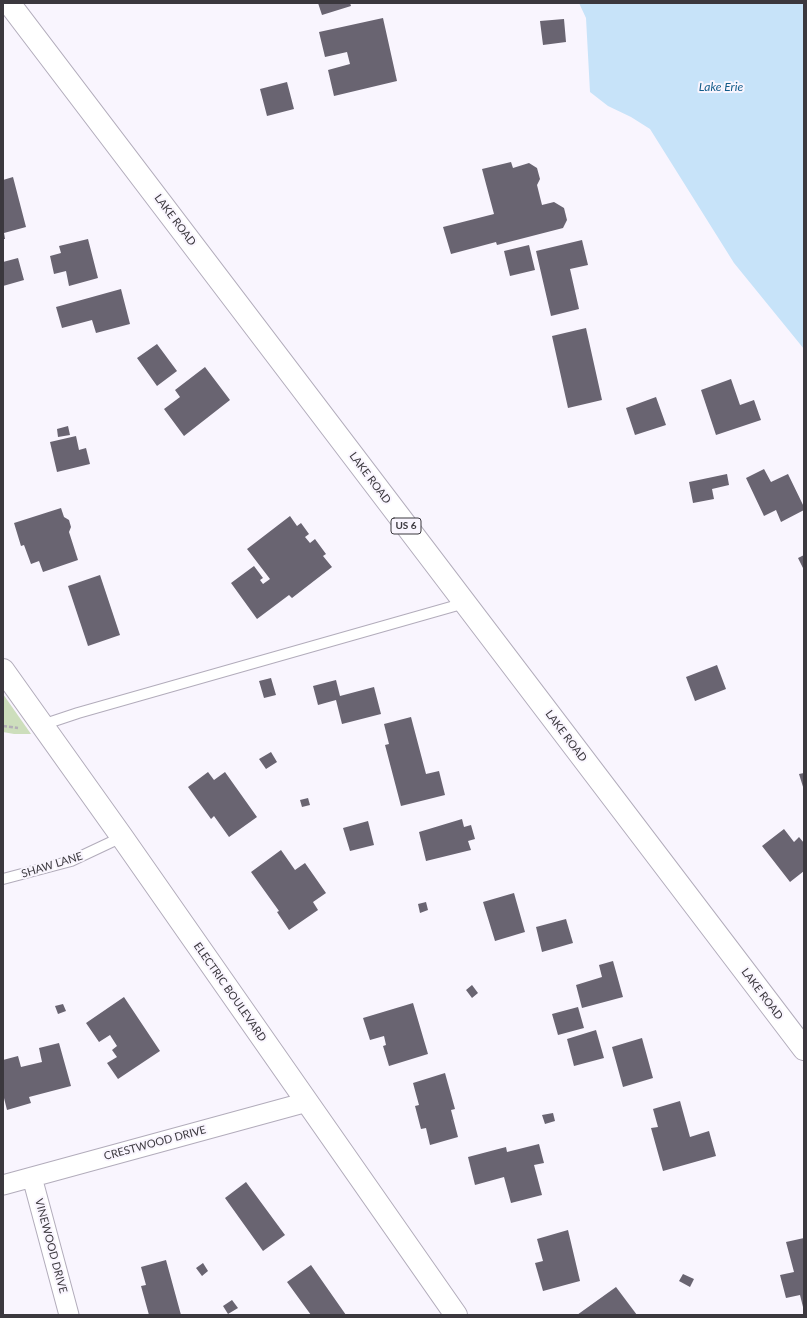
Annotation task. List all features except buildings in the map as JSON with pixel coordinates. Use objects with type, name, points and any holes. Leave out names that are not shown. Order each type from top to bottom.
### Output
[{"type":"main road","name":"LAKE ROAD","points":[[9,3],[804,1049]]},
{"type":"main road","name":"ELECTRIC BOULEVARD","points":[[3,670],[122,837],[456,1315]]},
{"type":"street","name":"CRESTWOOD DRIVE","points":[[3,1184],[307,1102]]},
{"type":"street","name":"VINEWOOD DRIVE","points":[[32,1177],[69,1315]]},
{"type":"lane","points":[[42,725],[78,713],[465,603]]},
{"type":"lane","name":"SHAW LANE","points":[[3,879],[71,861],[122,837]]},
{"type":"green space","points":[[3,694],[31,734],[14,734],[3,732]]},
{"type":"water","name":"Lake Erie","points":[[579,3],[804,3],[804,349],[734,263],[650,129],[631,117],[608,106],[590,92],[586,18]]}]
